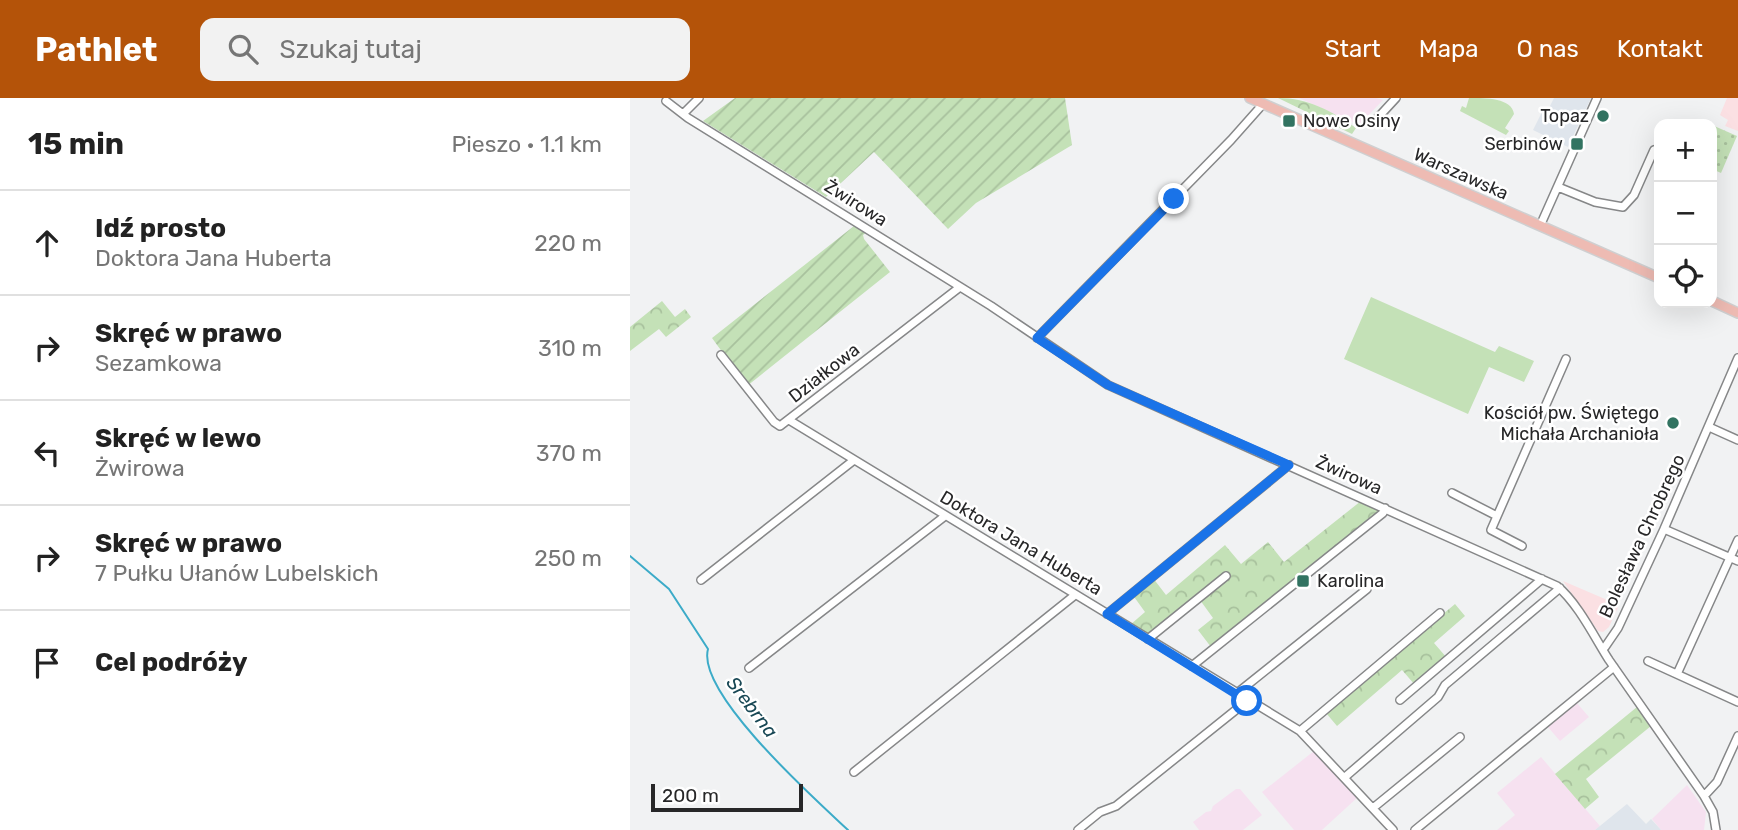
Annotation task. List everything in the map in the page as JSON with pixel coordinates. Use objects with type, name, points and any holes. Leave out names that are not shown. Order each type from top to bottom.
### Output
[{"type":"main road","name":"Warszawska","points":[[1250,98],[1654,276]]},
{"type":"main road","points":[[1717,303],[1738,313]]},
{"type":"street","points":[[683,114],[699,98]]},
{"type":"street","points":[[1372,124],[1396,98]]},
{"type":"street","points":[[1541,226],[1597,98]]},
{"type":"street","name":"Żwirowa","points":[[666,100],[683,114],[960,287],[1108,385],[1560,588],[1595,638],[1605,647],[1606,655],[1704,796],[1713,812],[1717,830]]},
{"type":"street","points":[[1037,338],[1247,124],[1263,104]]},
{"type":"street","points":[[1558,187],[1595,202],[1623,207],[1634,195],[1654,150]]},
{"type":"street","name":"Działkowa","points":[[721,355],[780,426],[960,287]]},
{"type":"street","name":"Bolesława Chrobrego","points":[[1605,647],[1616,631],[1664,529],[1738,358]]},
{"type":"street","points":[[1522,546],[1491,530],[1566,359]]},
{"type":"street","name":"Doktora Jana Huberta","points":[[789,420],[1300,732],[1393,830]]},
{"type":"street","points":[[1709,427],[1738,440]]},
{"type":"street","points":[[701,580],[854,460]]},
{"type":"street","points":[[1107,614],[1289,465]]},
{"type":"street","points":[[1452,494],[1497,516]]},
{"type":"street","points":[[1192,666],[1385,508]]},
{"type":"street","points":[[750,668],[945,516]]},
{"type":"street","points":[[1664,529],[1738,561]]},
{"type":"street","points":[[1678,674],[1738,540]]},
{"type":"street","points":[[1148,639],[1226,576]]},
{"type":"street","points":[[1400,700],[1542,579]]},
{"type":"street","points":[[1345,777],[1438,697],[1445,685],[1560,588]]},
{"type":"street","points":[[1236,694],[1367,589]]},
{"type":"street","points":[[853,772],[1075,594]]},
{"type":"street","points":[[1300,732],[1440,613]]},
{"type":"street","points":[[1648,661],[1738,702]]},
{"type":"street","points":[[1415,830],[1614,667]]},
{"type":"street","points":[[1078,830],[1100,812],[1116,806],[1247,701]]},
{"type":"street","points":[[1704,796],[1717,782],[1738,736]]},
{"type":"street","points":[[1373,808],[1460,737]]},
{"type":"shaded area","points":[[1299,98],[1376,98],[1383,100],[1359,125]]},
{"type":"shaded area","points":[[1554,98],[1591,98],[1568,147],[1533,130],[1542,112],[1546,114]]},
{"type":"shaded area","points":[[1727,98],[1738,98],[1738,131],[1725,126],[1728,120],[1720,115]]},
{"type":"shaded area","points":[[1563,581],[1619,605],[1609,627],[1603,632],[1598,631]]},
{"type":"shaded area","points":[[1576,702],[1589,717],[1560,741],[1547,726]]},
{"type":"shaded area","points":[[1314,751],[1358,797],[1322,830],[1294,830],[1262,792]]},
{"type":"shaded area","points":[[1541,757],[1600,826],[1595,830],[1497,830],[1515,815],[1497,793]]},
{"type":"shaded area","points":[[1687,785],[1706,812],[1704,830],[1661,830],[1652,819]]},
{"type":"shaded area","points":[[1236,789],[1240,789],[1262,815],[1243,830],[1199,830],[1193,822],[1211,811],[1213,806]]},
{"type":"shaded area","points":[[1627,804],[1646,824],[1651,819],[1661,830],[1595,830]]},
{"type":"green space","points":[[735,98],[1065,98],[1072,145],[976,203],[948,229],[874,152],[826,197],[703,121]]},
{"type":"green space","points":[[1278,98],[1299,100],[1319,107],[1356,128],[1352,134]]},
{"type":"green space","points":[[1469,98],[1497,100],[1509,105],[1514,114],[1505,128],[1509,131],[1506,135],[1460,111],[1462,106],[1466,108]]},
{"type":"green space","points":[[1717,127],[1737,136],[1721,173],[1717,171]]},
{"type":"green space","points":[[854,226],[867,232],[863,235],[864,239],[890,272],[747,386],[712,338]]},
{"type":"green space","points":[[1371,297],[1495,352],[1499,346],[1534,361],[1524,382],[1489,367],[1468,414],[1344,359]]},
{"type":"green space","points":[[662,301],[675,317],[685,309],[691,317],[666,337],[659,329],[630,351],[630,327]]},
{"type":"green space","points":[[1361,501],[1378,509],[1379,513],[1211,647],[1198,630],[1213,618],[1200,600],[1229,577],[1226,572],[1149,633],[1145,634],[1130,625],[1145,612],[1132,594],[1153,578],[1166,595],[1225,545],[1241,564],[1268,542],[1284,562]]},
{"type":"green space","points":[[1455,604],[1465,616],[1434,643],[1447,658],[1415,685],[1402,670],[1337,726],[1326,713]]},
{"type":"green space","points":[[1637,707],[1651,726],[1586,779],[1599,797],[1585,809],[1555,774]]},
{"type":"waterway","name":"Srebrna","points":[[630,556],[669,589],[708,649],[709,668],[720,692],[739,718],[786,771],[848,830]]},
{"type":"place","name":"Topaz","points":[[1603,116]]},
{"type":"place","name":"Nowe Osiny","points":[[1289,121]]},
{"type":"place","name":"Serbinów","points":[[1577,144]]},
{"type":"place","name":"Kościół pw. Świętego Michała Archanioła","points":[[1673,423]]},
{"type":"place","name":"Karolina","points":[[1303,581]]},
{"type":"route","points":[[1174,199],[1037,338],[1108,385],[1289,465],[1107,614],[1247,701]]}]
